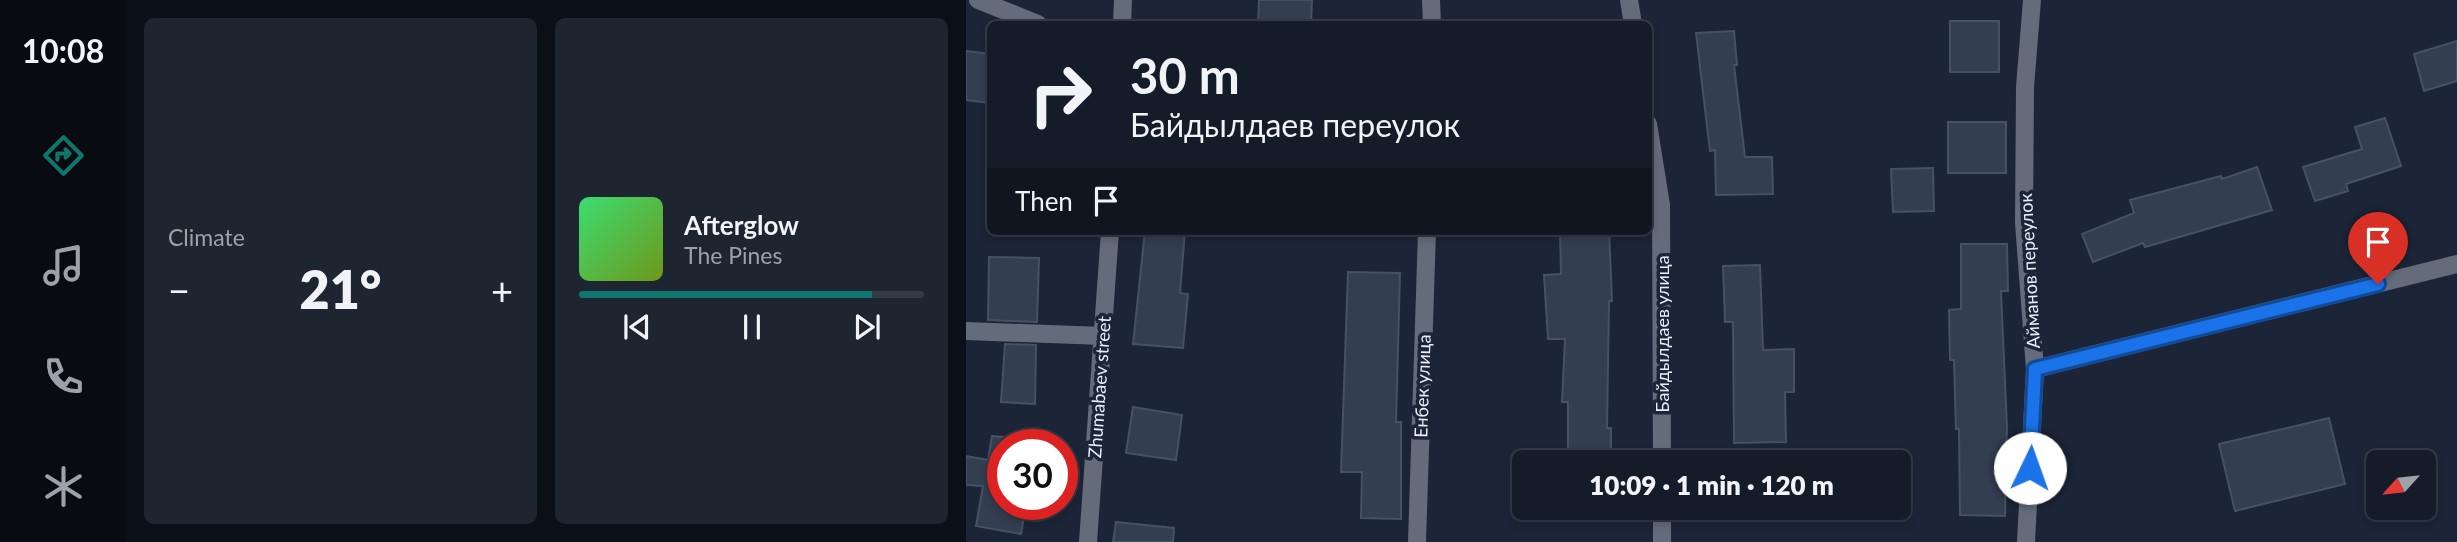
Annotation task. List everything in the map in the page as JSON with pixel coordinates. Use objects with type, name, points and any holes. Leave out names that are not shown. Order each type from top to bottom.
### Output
[{"type":"street","points":[[978,0],[1030,21]]},
{"type":"street","points":[[1122,21],[1123,0]]},
{"type":"street","points":[[1431,0],[1432,21]]},
{"type":"street","points":[[1629,0],[1632,21]]},
{"type":"street","name":"Айманов переулок","points":[[2026,542],[2035,369],[2024,223],[2025,87],[2032,0]]},
{"type":"street","name":"Байдылдаев улица","points":[[1652,149],[1661,205],[1662,450]]},
{"type":"street","name":"Zhumabaev street","points":[[1088,542],[1110,235]]},
{"type":"street","name":"Енбек улица","points":[[1417,542],[1427,235]]},
{"type":"street","points":[[2035,369],[2457,264]]},
{"type":"street","points":[[966,331],[1103,336]]},
{"type":"street","points":[[1662,520],[1662,542]]},
{"type":"building","points":[[1259,0],[1312,0],[1311,21],[1258,21]]},
{"type":"building","points":[[1950,21],[1999,21],[1999,72],[1950,72]]},
{"type":"building","points":[[1734,31],[1737,65],[1734,65],[1745,157],[1772,157],[1773,194],[1716,195],[1715,150],[1710,151],[1696,33]]},
{"type":"building","points":[[2457,41],[2457,81],[2424,91],[2414,54]]},
{"type":"building","points":[[966,51],[987,54],[987,103],[966,100]]},
{"type":"building","points":[[2385,118],[2401,166],[2346,184],[2348,191],[2315,201],[2303,167],[2362,149],[2355,127]]},
{"type":"building","points":[[1948,122],[2006,122],[2006,173],[1948,173]]},
{"type":"building","points":[[2257,167],[2272,210],[2145,247],[2143,243],[2093,262],[2082,234],[2134,213],[2130,200],[2221,176],[2222,179]]},
{"type":"building","points":[[1933,168],[1934,211],[1893,212],[1891,169]]},
{"type":"building","points":[[1145,235],[1185,235],[1180,293],[1188,294],[1183,348],[1133,344]]},
{"type":"building","points":[[1560,235],[1609,235],[1612,301],[1609,301],[1607,428],[1611,428],[1611,450],[1568,450],[1568,402],[1562,402],[1565,339],[1548,339],[1544,275],[1561,274]]},
{"type":"building","points":[[1961,244],[2007,244],[2008,291],[2001,291],[2007,428],[2005,516],[1960,515],[1959,429],[1956,429],[1954,360],[1950,360],[1949,310],[1961,309]]},
{"type":"building","points":[[989,257],[1039,258],[1037,322],[988,320]]},
{"type":"building","points":[[1760,265],[1763,350],[1794,349],[1794,392],[1785,392],[1786,442],[1734,443],[1733,322],[1725,322],[1723,266]]},
{"type":"building","points":[[1348,272],[1400,273],[1396,422],[1401,422],[1401,519],[1361,518],[1362,472],[1341,472]]},
{"type":"building","points":[[1005,344],[1036,345],[1035,404],[1001,402]]},
{"type":"building","points":[[1133,407],[1182,415],[1176,460],[1126,453]]},
{"type":"building","points":[[2329,418],[2345,484],[2235,511],[2219,444]]},
{"type":"building","points":[[966,456],[987,460],[987,520],[1023,520],[1021,534],[976,526],[983,486],[966,485]]},
{"type":"building","points":[[1116,522],[1174,528],[1173,542],[1113,542]]},
{"type":"route","points":[[2030,468],[2035,369],[2378,284]]}]
